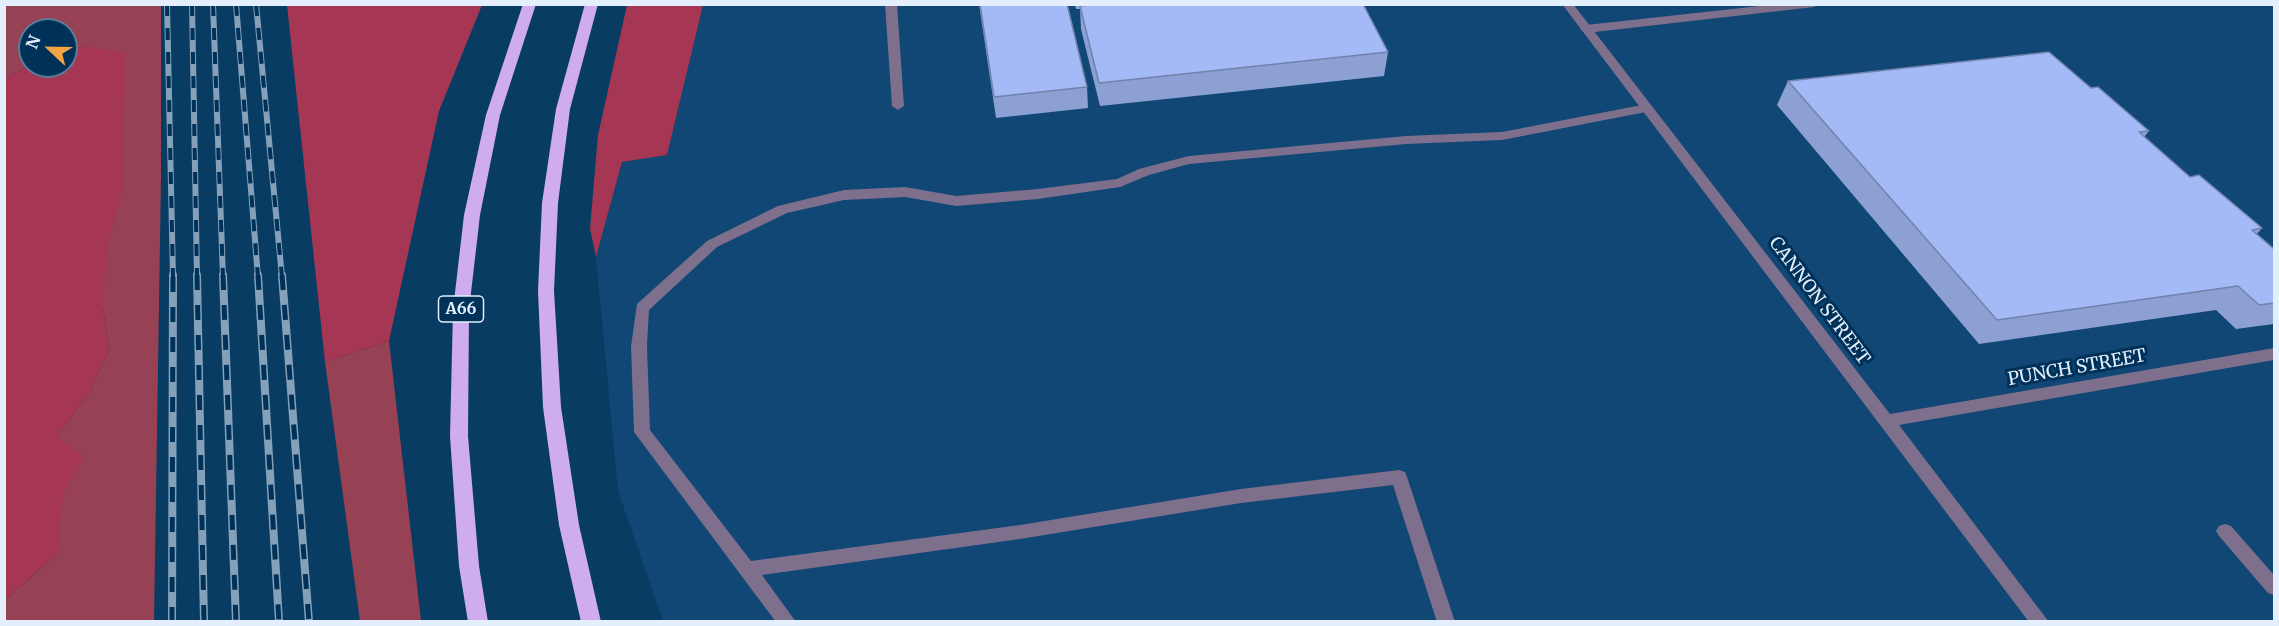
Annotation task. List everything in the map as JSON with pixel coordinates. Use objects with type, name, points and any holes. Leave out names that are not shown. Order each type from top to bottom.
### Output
[{"type":"highway","name":"A66","points":[[478,621],[469,566],[459,436],[461,310],[472,215],[493,116],[530,4]]},
{"type":"highway","points":[[591,621],[569,525],[552,407],[546,291],[550,203],[563,109],[592,4]]},
{"type":"street","points":[[891,4],[898,106]]},
{"type":"street","name":"CANNON STREET","points":[[1567,4],[2040,621]]},
{"type":"street","points":[[1586,28],[1814,4]]},
{"type":"street","points":[[787,621],[642,432],[639,346],[642,308],[712,244],[783,209],[844,195],[905,192],[956,201],[1038,194],[1120,183],[1144,172],[1189,160],[1406,140],[1502,136],[1647,108]]},
{"type":"street","name":"PUNCH STREET","points":[[1886,421],[2274,354]]},
{"type":"street","points":[[747,569],[1020,532],[1241,496],[1399,477],[1446,621]]},
{"type":"street","points":[[2225,531],[2274,587]]},
{"type":"shaded area","points":[[5,5],[161,5],[161,177],[154,621],[5,621],[5,600],[57,554],[57,436],[89,393],[109,351],[103,308],[84,46],[78,48],[78,18],[18,18],[18,72],[6,78],[5,84]]},
{"type":"shaded area","points":[[287,5],[482,5],[439,111],[389,341],[325,362]]},
{"type":"shaded area","points":[[627,5],[703,5],[667,155],[622,162],[596,257],[590,229],[598,135]]},
{"type":"shaded area","points":[[703,5],[2274,5],[2274,621],[663,621],[618,491],[596,257],[622,162],[667,155]]},
{"type":"shaded area","points":[[84,46],[125,53],[123,187],[106,251],[103,308],[109,351],[89,393],[57,436],[84,457],[63,494],[57,554],[5,600],[5,84],[6,78],[18,72],[18,78],[78,78],[78,48]]},
{"type":"shaded area","points":[[389,341],[421,621],[360,621],[325,362]]},
{"type":"building","points":[[980,4],[1067,4],[1087,87],[994,97]]},
{"type":"building","points":[[1096,4],[1363,4],[1388,52],[1099,83],[1080,6]]},
{"type":"building","points":[[2049,52],[2091,88],[2098,87],[2149,131],[2139,132],[2190,177],[2199,175],[2262,228],[2252,230],[2274,249],[2274,303],[2259,305],[2238,286],[1997,320],[1788,81]]},
{"type":"railway","points":[[167,4],[173,277]]},
{"type":"railway","points":[[192,4],[197,277]]},
{"type":"railway","points":[[213,4],[223,277]]},
{"type":"railway","points":[[236,4],[258,277]]},
{"type":"railway","points":[[256,4],[282,277]]},
{"type":"railway","points":[[197,275],[204,622]]},
{"type":"railway","points":[[223,275],[236,622]]},
{"type":"railway","points":[[258,275],[279,622]]},
{"type":"railway","points":[[282,275],[309,622]]},
{"type":"railway","points":[[172,622],[173,277]]}]
